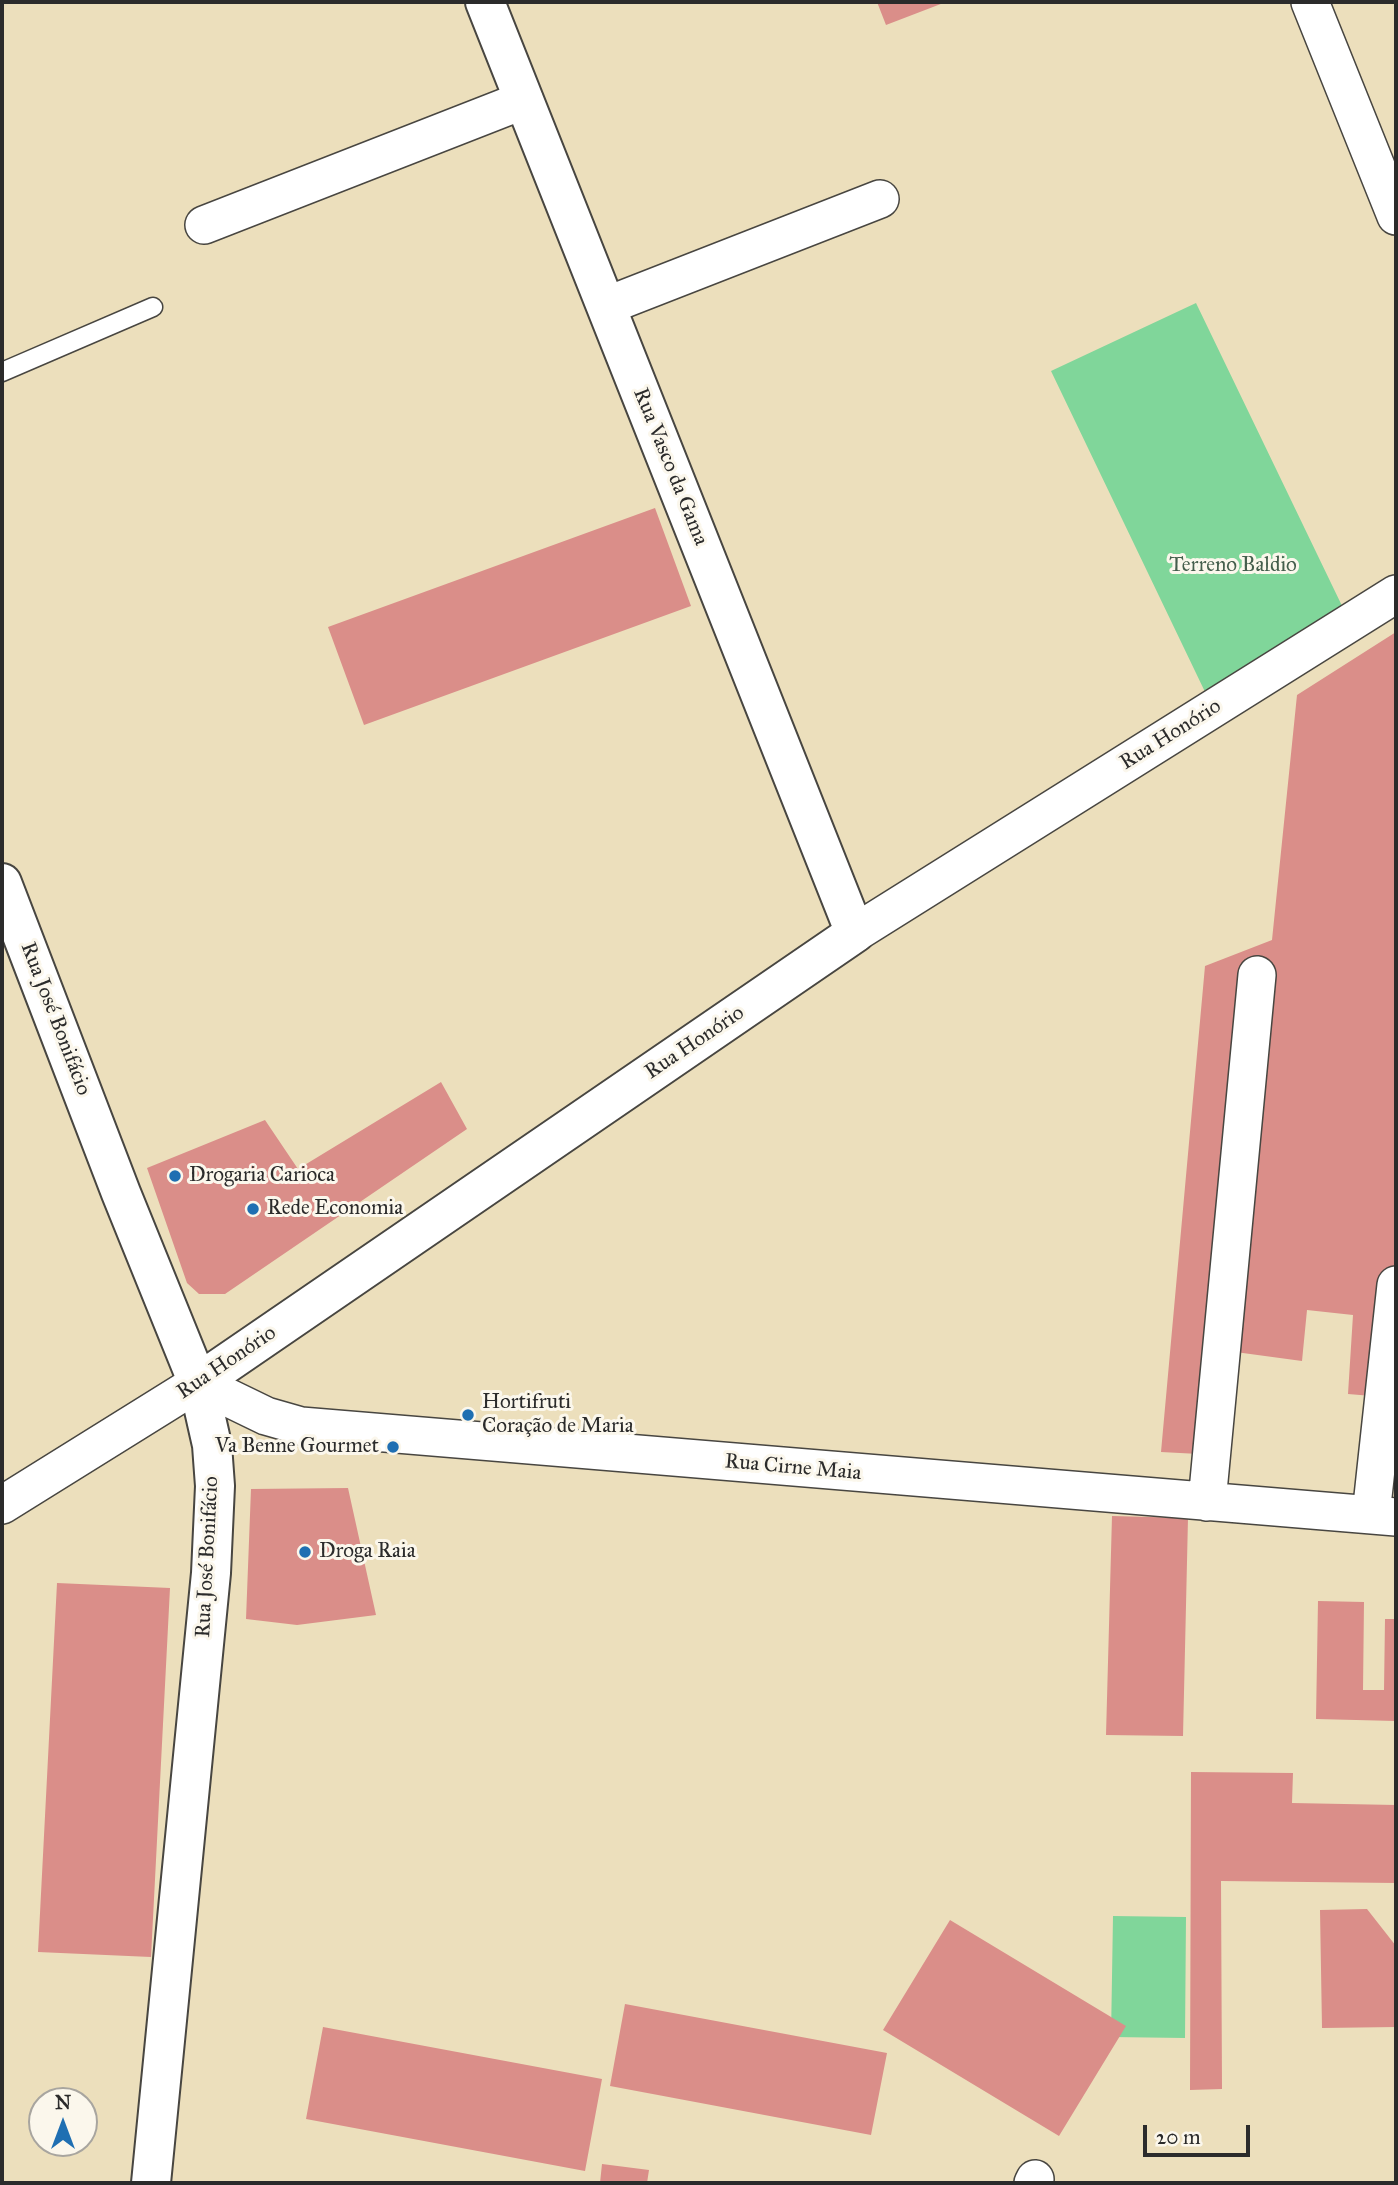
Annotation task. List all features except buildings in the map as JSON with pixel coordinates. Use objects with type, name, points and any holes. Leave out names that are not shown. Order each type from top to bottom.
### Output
[{"type":"street","name":"Rua Vasco da Gama","points":[[485,2],[855,933]]},
{"type":"street","points":[[1310,2],[1396,216]]},
{"type":"street","points":[[204,225],[524,100]]},
{"type":"street","points":[[606,306],[880,199]]},
{"type":"street","name":"Rua Honório","points":[[2,1505],[198,1383],[855,933],[1396,594]]},
{"type":"street","name":"Rua José Bonifácio","points":[[2,883],[121,1193],[198,1383],[212,1445],[215,1486],[211,1573],[151,2183]]},
{"type":"street","points":[[1207,1502],[1257,975]]},
{"type":"street","points":[[1383,1516],[1396,1285]]},
{"type":"street","name":"Rua Cirne Maia","points":[[198,1383],[266,1416],[301,1426],[1383,1516]]},
{"type":"lane","points":[[2,372],[153,307]]},
{"type":"green space","name":"Terreno Baldio","points":[[1196,303],[1344,610],[1207,696],[1051,371]]},
{"type":"green space","points":[[1113,1916],[1186,1917],[1185,2038],[1111,2037]]},
{"type":"place","name":"Drogaria Carioca","points":[[175,1176]]},
{"type":"place","name":"Rede Economia","points":[[253,1209]]},
{"type":"place","name":"Hortifruti Coração de Maria","points":[[468,1415]]},
{"type":"place","name":"Va Benne Gourmet","points":[[393,1447]]},
{"type":"place","name":"Droga Raia","points":[[305,1552]]}]
